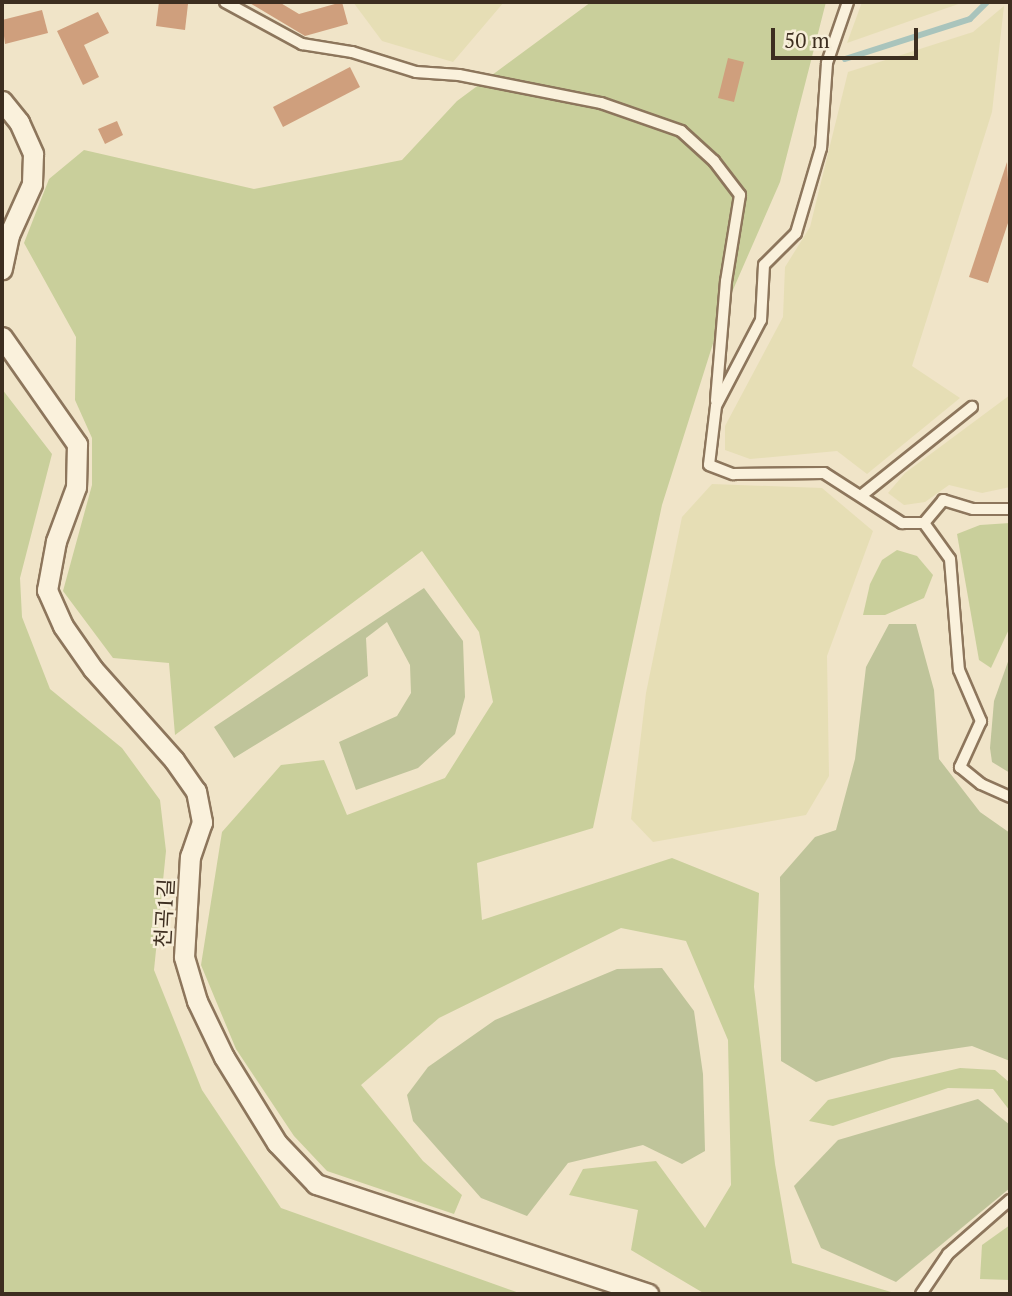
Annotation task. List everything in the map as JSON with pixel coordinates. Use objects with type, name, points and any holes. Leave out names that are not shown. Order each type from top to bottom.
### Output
[{"type":"street","points":[[2,100],[19,122],[33,154],[32,184],[9,235],[2,269]]},
{"type":"street","name":"천곡1길","points":[[2,337],[77,444],[76,486],[56,541],[47,590],[63,626],[93,669],[174,760],[196,791],[202,821],[190,856],[184,957],[197,1001],[223,1057],[271,1133],[316,1184],[648,1294]]},
{"type":"lane","points":[[225,2],[302,44],[352,52],[416,72],[459,75],[601,103],[681,131],[715,161],[740,195],[726,281],[709,465],[733,474],[824,473],[902,523],[924,523]]},
{"type":"lane","points":[[716,406],[761,320],[764,265],[796,233],[821,148],[827,63],[848,2]]},
{"type":"lane","points":[[862,495],[972,407]]},
{"type":"lane","points":[[924,523],[943,500],[973,509],[1010,509]]},
{"type":"lane","points":[[924,523],[950,559],[959,670],[981,721],[960,766],[981,784],[1010,797]]},
{"type":"lane","points":[[921,1294],[948,1254],[1010,1200]]},
{"type":"shaded area","points":[[353,2],[504,2],[453,62],[382,41]]},
{"type":"shaded area","points":[[862,2],[964,2],[847,43]]},
{"type":"shaded area","points":[[1004,6],[992,112],[912,366],[960,398],[867,474],[837,451],[750,459],[725,450],[725,426],[783,317],[785,267],[810,227],[848,72],[973,32]]},
{"type":"shaded area","points":[[1010,395],[1010,487],[982,493],[949,485],[925,502],[904,505],[888,493],[905,473]]},
{"type":"shaded area","points":[[712,484],[822,488],[873,531],[827,656],[829,776],[806,815],[653,842],[631,819],[646,693],[682,517]]},
{"type":"green space","points":[[591,2],[826,2],[780,182],[722,315],[662,505],[593,828],[477,863],[482,920],[672,858],[759,893],[754,987],[775,1164],[792,1263],[898,1294],[705,1294],[631,1250],[638,1210],[569,1195],[583,1169],[656,1161],[705,1228],[731,1185],[728,1040],[686,941],[621,928],[439,1018],[361,1085],[423,1161],[462,1195],[454,1214],[327,1171],[294,1136],[236,1049],[201,965],[222,832],[281,765],[324,760],[347,815],[445,778],[493,702],[479,632],[422,551],[175,735],[169,663],[113,658],[63,591],[92,485],[92,438],[75,400],[76,337],[24,243],[49,179],[84,150],[254,189],[402,160],[457,101]]},
{"type":"green space","points":[[2,389],[52,454],[20,578],[22,617],[50,689],[122,748],[160,800],[166,851],[154,970],[202,1090],[281,1208],[522,1294],[2,1294]]},
{"type":"green space","points":[[1010,523],[1010,627],[991,668],[979,660],[957,534],[980,525]]},
{"type":"green space","points":[[897,550],[917,556],[933,575],[924,598],[885,615],[863,615],[870,584],[882,560]]},
{"type":"green space","points":[[424,588],[463,641],[465,697],[455,734],[418,768],[356,790],[339,742],[397,716],[411,693],[410,665],[387,622],[366,638],[368,676],[234,758],[214,727]]},
{"type":"green space","points":[[889,624],[916,624],[934,690],[939,759],[980,812],[1010,833],[1010,1061],[972,1046],[892,1058],[816,1082],[781,1061],[780,877],[815,837],[836,830],[855,759],[866,667]]},
{"type":"green space","points":[[1010,656],[1010,773],[992,762],[990,748],[994,701]]},
{"type":"green space","points":[[662,968],[694,1011],[703,1074],[705,1151],[682,1164],[643,1145],[568,1163],[527,1216],[481,1198],[413,1121],[407,1095],[428,1067],[495,1020],[617,969]]},
{"type":"green space","points":[[960,1068],[995,1070],[1010,1083],[1010,1111],[993,1089],[948,1088],[833,1126],[809,1121],[828,1100]]},
{"type":"green space","points":[[978,1099],[1010,1125],[1010,1188],[896,1282],[821,1248],[794,1186],[838,1140]]},
{"type":"green space","points":[[1010,1225],[1010,1280],[980,1279],[982,1245]]},
{"type":"building","points":[[159,2],[188,4],[185,30],[156,26]]},
{"type":"building","points":[[248,2],[279,2],[299,14],[342,2],[348,24],[305,36]]},
{"type":"building","points":[[42,10],[48,33],[5,44],[2,20]]},
{"type":"building","points":[[98,12],[109,33],[84,45],[99,77],[83,85],[57,31]]},
{"type":"building","points":[[728,58],[744,62],[734,102],[718,98]]},
{"type":"building","points":[[350,67],[360,87],[283,127],[273,107]]},
{"type":"building","points":[[117,121],[123,135],[105,144],[98,129]]},
{"type":"building","points":[[1007,162],[1010,217],[988,283],[969,277]]},
{"type":"waterway","points":[[845,59],[970,19],[987,2]]}]
